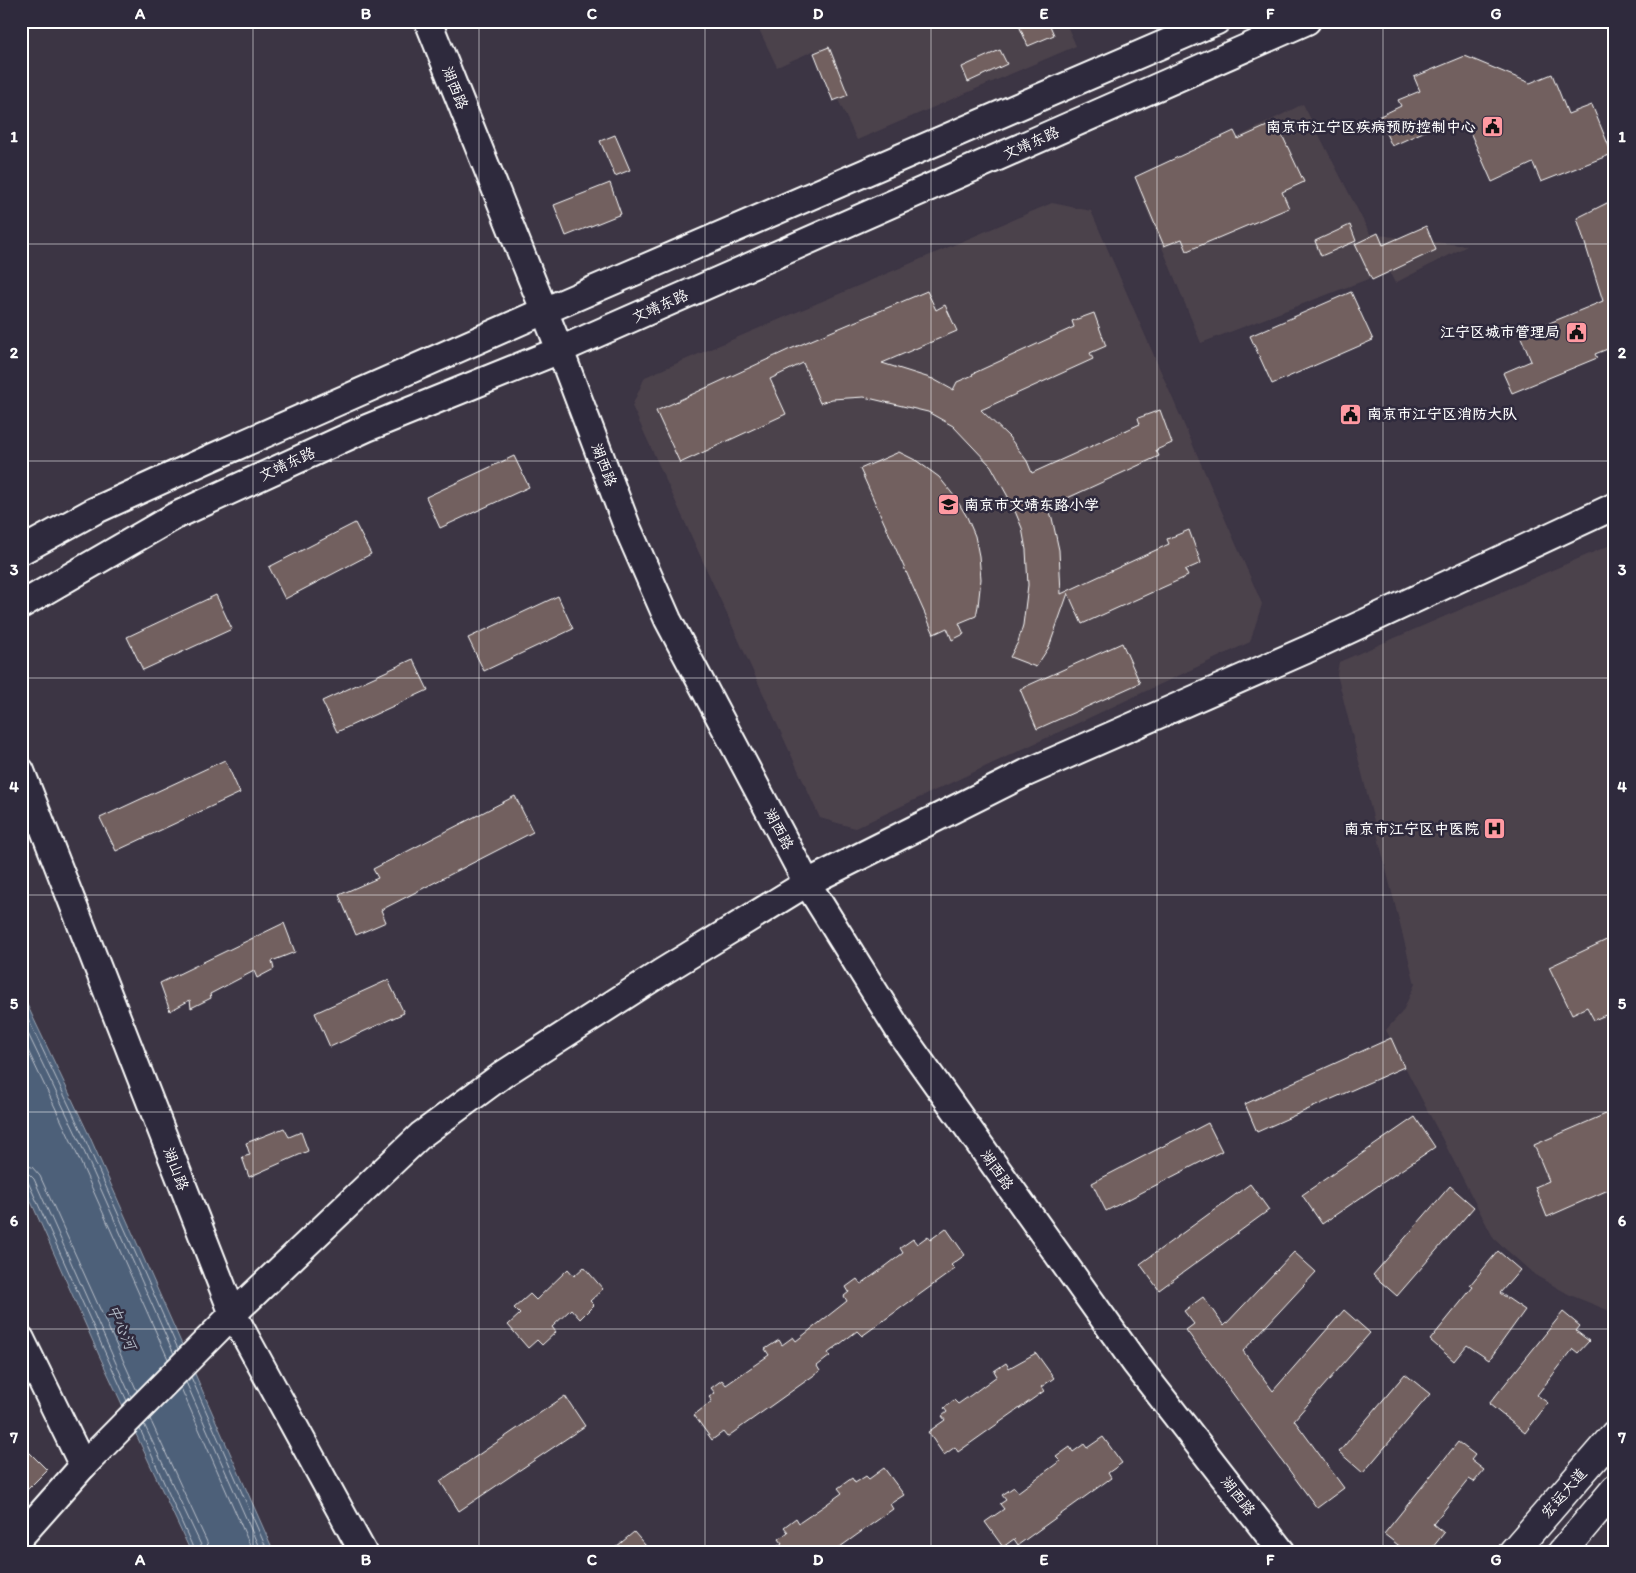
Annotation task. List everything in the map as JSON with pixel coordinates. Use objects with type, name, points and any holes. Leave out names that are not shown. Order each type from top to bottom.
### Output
[{"type":"main road","name":"湖西路","points":[[428,21],[560,350],[628,529],[668,620],[807,883],[901,1034],[946,1098],[1135,1363],[1282,1552]]},
{"type":"main road","points":[[21,551],[94,512],[206,460],[544,311],[1217,21]]},
{"type":"main road","name":"文靖东路","points":[[21,605],[175,516],[367,428],[560,350],[1307,21]]},
{"type":"main road","points":[[21,1536],[105,1444],[233,1314],[421,1135],[505,1073],[654,977],[807,883],[1026,773],[1306,650],[1615,506]]},
{"type":"main road","name":"湖山路","points":[[21,771],[233,1314],[363,1552]]},
{"type":"main road","points":[[21,1339],[84,1466]]},
{"type":"main road","name":"宏运大道","points":[[1513,1552],[1615,1434]]},
{"type":"main road","points":[[1562,1552],[1615,1489]]},
{"type":"shaded area","points":[[755,21],[1065,21],[1076,46],[857,140],[815,50],[777,67]]},
{"type":"shaded area","points":[[1303,104],[1370,234],[1467,246],[1395,283],[1389,271],[1201,343],[1138,188]]},
{"type":"shaded area","name":"南京市文靖东路小学","points":[[1052,203],[1091,211],[1262,604],[1250,642],[855,828],[820,818],[632,406],[645,377]]},
{"type":"shaded area","name":"南京市江宁区中医院","points":[[1615,543],[1615,1313],[1570,1295],[1535,1275],[1494,1239],[1386,1030],[1403,1011],[1415,984],[1337,674],[1339,662]]},
{"type":"water","name":"中心河","points":[[21,992],[89,1135],[274,1552],[191,1552],[99,1355],[21,1179]]},
{"type":"building","points":[[1017,21],[1048,21],[1054,35],[1028,46]]},
{"type":"building","points":[[829,47],[848,95],[833,101],[814,53]]},
{"type":"building","points":[[1000,50],[1007,64],[968,82],[962,67]]},
{"type":"building","points":[[1465,56],[1530,83],[1552,74],[1568,114],[1592,105],[1612,154],[1541,182],[1533,163],[1492,182],[1470,132],[1443,123],[1392,146],[1378,117],[1401,106],[1398,100],[1420,91],[1414,77]]},
{"type":"building","points":[[1276,122],[1304,182],[1282,192],[1289,208],[1187,251],[1182,239],[1164,246],[1135,177],[1234,131],[1238,139]]},
{"type":"building","points":[[615,135],[630,170],[615,176],[600,141]]},
{"type":"building","points":[[610,183],[621,214],[566,236],[554,205]]},
{"type":"building","points":[[1615,199],[1615,346],[1595,354],[1597,358],[1512,393],[1503,373],[1531,361],[1520,335],[1603,301],[1577,218]]},
{"type":"building","points":[[1350,225],[1356,241],[1321,256],[1315,241]]},
{"type":"building","points":[[1426,226],[1436,250],[1372,280],[1355,244],[1378,233],[1383,245]]},
{"type":"building","points":[[927,291],[936,310],[945,305],[957,331],[882,363],[933,379],[953,390],[957,382],[1074,327],[1072,321],[1094,313],[1106,346],[1090,353],[1093,359],[981,410],[1009,437],[1027,461],[1032,473],[1140,424],[1138,418],[1160,410],[1172,443],[1156,450],[1159,456],[1048,507],[1059,550],[1061,594],[1169,544],[1167,539],[1189,530],[1201,563],[1185,570],[1188,576],[1082,624],[1068,593],[1049,647],[1036,667],[1010,657],[1018,642],[1023,625],[1028,585],[1026,550],[1022,528],[1012,504],[991,466],[953,426],[928,412],[864,397],[832,399],[820,403],[803,363],[770,379],[786,414],[680,463],[656,411],[788,350]]},
{"type":"building","points":[[1351,292],[1373,340],[1272,384],[1250,336]]},
{"type":"building","points":[[899,452],[917,461],[939,477],[955,497],[967,517],[975,536],[981,579],[976,616],[959,623],[964,634],[952,640],[947,628],[934,634],[860,469]]},
{"type":"building","points":[[514,456],[529,487],[440,528],[426,497]]},
{"type":"building","points":[[355,523],[371,554],[285,599],[269,567]]},
{"type":"building","points":[[216,595],[232,629],[143,670],[127,637]]},
{"type":"building","points":[[558,596],[573,629],[484,671],[468,638]]},
{"type":"building","points":[[1122,643],[1140,683],[1037,729],[1020,689]]},
{"type":"building","points":[[413,659],[428,690],[337,732],[322,701]]},
{"type":"building","points":[[225,760],[240,793],[116,851],[100,818]]},
{"type":"building","points":[[515,796],[533,832],[381,910],[386,922],[356,935],[339,895],[378,878],[373,869]]},
{"type":"building","points":[[284,923],[295,952],[272,961],[274,969],[257,978],[254,971],[210,994],[211,998],[191,1008],[190,1000],[170,1011],[160,983]]},
{"type":"building","points":[[1615,936],[1615,1011],[1594,1020],[1587,1007],[1572,1014],[1549,967]]},
{"type":"building","points":[[388,980],[404,1013],[330,1047],[315,1013]]},
{"type":"building","points":[[1391,1038],[1404,1067],[1257,1132],[1245,1104]]},
{"type":"building","points":[[1615,1110],[1615,1187],[1547,1217],[1535,1187],[1549,1181],[1534,1145]]},
{"type":"building","points":[[1415,1117],[1435,1147],[1322,1224],[1302,1195]]},
{"type":"building","points":[[1208,1123],[1222,1151],[1106,1211],[1092,1183]]},
{"type":"building","points":[[284,1128],[289,1137],[301,1132],[308,1151],[249,1177],[242,1157],[250,1155],[246,1143]]},
{"type":"building","points":[[1250,1184],[1269,1210],[1159,1290],[1140,1264]]},
{"type":"building","points":[[1450,1186],[1474,1207],[1397,1296],[1373,1275]]},
{"type":"building","points":[[946,1228],[965,1255],[951,1265],[955,1269],[862,1336],[857,1331],[828,1353],[830,1356],[817,1366],[820,1371],[727,1437],[723,1432],[712,1440],[694,1415],[712,1401],[709,1397],[715,1393],[711,1388],[722,1380],[726,1385],[769,1355],[765,1349],[779,1340],[782,1345],[793,1337],[796,1341],[847,1301],[844,1296],[849,1292],[846,1287],[857,1279],[861,1284],[882,1269],[903,1253],[900,1248],[913,1239],[917,1244],[928,1236],[930,1240]]},
{"type":"building","points":[[1498,1251],[1520,1270],[1500,1293],[1525,1310],[1489,1360],[1467,1345],[1454,1361],[1430,1340],[1473,1287],[1470,1285]]},
{"type":"building","points":[[1294,1252],[1316,1272],[1243,1351],[1273,1391],[1344,1310],[1370,1333],[1294,1420],[1344,1488],[1317,1508],[1186,1330],[1194,1324],[1184,1311],[1203,1297],[1224,1326]]},
{"type":"building","points":[[584,1267],[603,1289],[590,1301],[594,1305],[580,1319],[571,1309],[552,1327],[556,1332],[542,1345],[537,1340],[528,1348],[508,1325],[520,1314],[514,1308],[530,1294],[536,1300],[568,1269],[574,1276]]},
{"type":"building","points":[[1563,1312],[1580,1326],[1576,1331],[1589,1341],[1578,1353],[1573,1349],[1537,1395],[1548,1403],[1525,1433],[1489,1404]]},
{"type":"building","points":[[1036,1353],[1054,1378],[1041,1387],[1044,1391],[958,1452],[955,1447],[944,1455],[928,1432],[945,1420],[942,1416],[947,1412],[944,1408],[954,1400],[958,1404],[971,1395],[997,1376],[994,1371],[1006,1363],[1009,1368]]},
{"type":"building","points":[[1405,1374],[1430,1394],[1363,1473],[1339,1452]]},
{"type":"building","points":[[565,1396],[585,1426],[459,1511],[440,1481]]},
{"type":"building","points":[[1103,1437],[1122,1463],[1108,1473],[1111,1478],[1018,1545],[1014,1539],[1003,1547],[985,1522],[1004,1509],[1000,1504],[1006,1500],[1002,1495],[1014,1487],[1018,1492],[1060,1461],[1056,1457],[1070,1447],[1073,1452],[1084,1444],[1087,1448]]},
{"type":"building","points":[[1458,1442],[1475,1455],[1471,1460],[1484,1470],[1474,1482],[1469,1479],[1433,1524],[1444,1533],[1429,1552],[1407,1552],[1384,1534]]},
{"type":"building","points":[[21,1444],[47,1470],[21,1496]]},
{"type":"building","points":[[884,1468],[904,1495],[890,1504],[893,1509],[833,1552],[770,1552],[782,1543],[779,1539],[788,1532],[784,1527],[796,1518],[799,1523],[824,1506],[842,1493],[838,1488],[852,1478],[855,1483],[866,1476],[869,1479]]},
{"type":"building","points":[[634,1532],[651,1552],[610,1552]]},
{"type":"place","name":"南京市江宁区疾病预防控制中心","points":[[1492,127]]},
{"type":"place","name":"江宁区城市管理局","points":[[1576,332]]},
{"type":"place","name":"南京市江宁区消防大队","points":[[1351,414]]},
{"type":"place","name":"南京市文靖东路小学","points":[[948,505]]},
{"type":"place","name":"南京市江宁区中医院","points":[[1495,829]]}]
